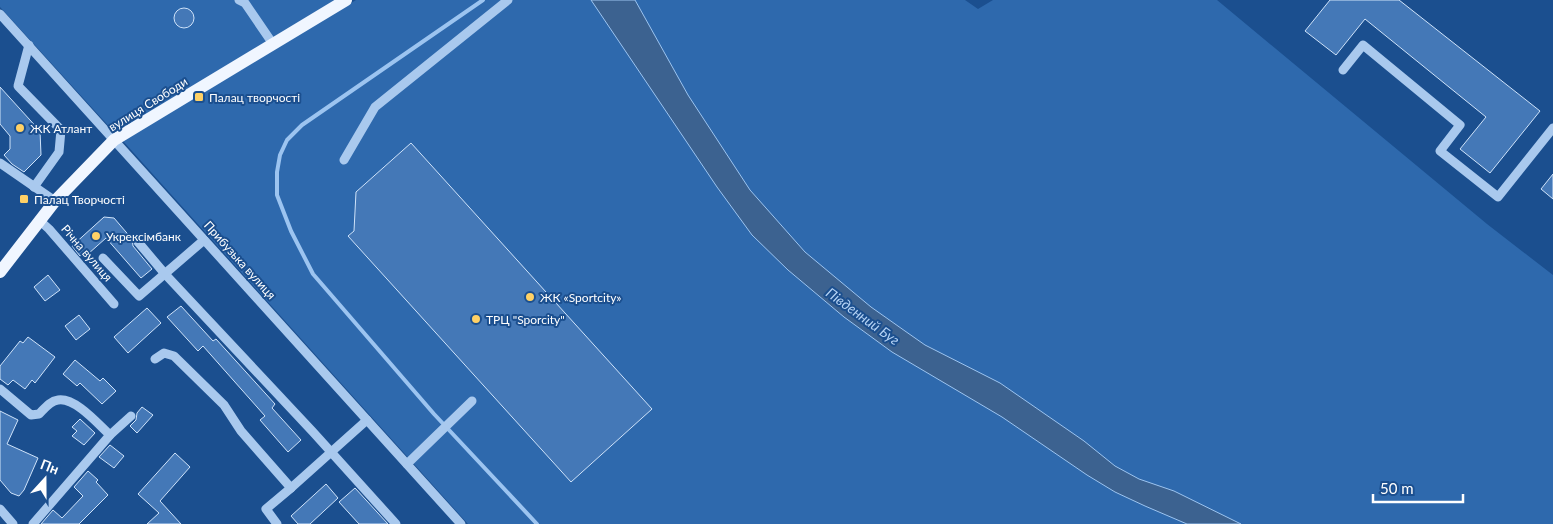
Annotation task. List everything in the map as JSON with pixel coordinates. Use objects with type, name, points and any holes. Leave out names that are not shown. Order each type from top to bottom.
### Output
[{"type":"main road","name":"вулиця Свободи","points":[[0,272],[4,258],[55,201],[114,140],[346,0]]},
{"type":"street","points":[[240,0],[245,3],[273,44]]},
{"type":"street","points":[[344,160],[375,107],[508,0]]},
{"type":"street","name":"Прибузька вулиця","points":[[0,14],[461,524]]},
{"type":"street","points":[[29,45],[18,86],[61,130],[59,152],[34,186]]},
{"type":"street","points":[[1343,70],[1363,45],[1378,57],[1460,125],[1440,151],[1498,197],[1553,128]]},
{"type":"street","points":[[0,163],[55,201]]},
{"type":"street","name":"Річна вулиця","points":[[39,220],[50,230],[114,304]]},
{"type":"street","points":[[103,258],[139,296],[204,240]]},
{"type":"street","points":[[138,242],[165,274],[396,524]]},
{"type":"street","points":[[156,359],[164,353],[174,356],[224,405],[241,431],[291,488]]},
{"type":"street","points":[[0,390],[31,415],[39,414],[48,404],[57,400],[67,399],[81,408],[110,435]]},
{"type":"street","points":[[407,464],[472,401]]},
{"type":"street","points":[[33,524],[110,435],[130,416]]},
{"type":"street","points":[[277,524],[266,509],[367,420]]},
{"type":"street","points":[[0,509],[13,524]]},
{"type":"shaded area","points":[[0,0],[335,0],[115,133],[0,7]]},
{"type":"shaded area","points":[[356,0],[965,0],[978,9],[993,0],[1217,0],[1487,224],[1553,275],[1553,524],[468,524],[123,141]]},
{"type":"water","name":"Південний Буг","points":[[591,0],[635,0],[688,95],[750,190],[805,252],[871,307],[925,345],[1000,383],[1084,441],[1115,466],[1139,479],[1174,491],[1241,524],[1187,524],[1115,492],[1002,417],[892,352],[844,317],[788,270],[752,235],[717,187]]},
{"type":"building","points":[[1330,0],[1399,0],[1540,111],[1490,173],[1460,149],[1486,117],[1365,19],[1336,55],[1305,31]]},
{"type":"building","points":[[184,8],[191,11],[194,18],[191,25],[184,28],[177,25],[174,18],[177,11]]},
{"type":"building","name":"ЖК Атлант","points":[[0,87],[40,131],[41,155],[24,172],[12,164],[4,155],[10,149],[10,136],[0,124]]},
{"type":"building","name":"ТРЦ \"Sporcity\"","points":[[411,143],[652,409],[571,482],[348,236],[354,231],[356,192]]},
{"type":"building","points":[[1553,174],[1553,199],[1541,189]]},
{"type":"building","points":[[104,217],[114,218],[132,239],[133,246],[152,269],[141,278],[106,238],[88,254],[86,251],[80,256],[72,246]]},
{"type":"building","points":[[48,275],[60,290],[45,301],[34,287]]},
{"type":"building","points":[[181,306],[213,341],[216,339],[275,404],[272,408],[301,440],[288,452],[260,420],[265,416],[203,346],[198,351],[167,317]]},
{"type":"building","points":[[147,308],[161,323],[128,353],[114,337]]},
{"type":"building","points":[[79,315],[90,329],[76,340],[65,326]]},
{"type":"building","points":[[28,337],[55,357],[35,383],[32,380],[25,389],[13,380],[8,385],[0,379],[0,366],[20,341],[23,343]]},
{"type":"building","points":[[75,360],[100,381],[103,378],[116,391],[102,404],[80,383],[77,386],[63,374]]},
{"type":"building","points":[[142,407],[153,415],[137,433],[130,426],[136,420],[137,413]]},
{"type":"building","points":[[0,411],[18,420],[7,444],[38,458],[24,490],[19,496],[11,493],[0,480]]},
{"type":"building","points":[[80,419],[95,433],[84,445],[72,436],[77,431],[72,427]]},
{"type":"building","points":[[110,445],[124,456],[114,468],[99,457]]},
{"type":"building","points":[[175,453],[190,467],[160,501],[181,524],[147,524],[159,513],[138,494]]},
{"type":"building","points":[[88,471],[98,480],[96,482],[108,495],[79,524],[41,524],[53,510],[62,518],[83,496],[74,487]]},
{"type":"building","points":[[326,484],[338,498],[310,524],[298,524],[291,516]]},
{"type":"building","points":[[355,488],[388,524],[359,524],[339,502]]},
{"type":"waterway","points":[[483,0],[302,125],[287,140],[280,155],[277,172],[277,195],[291,231],[313,274],[434,414],[537,524]]},
{"type":"place","name":"Палац творчості","points":[[199,97]]},
{"type":"place","name":"ЖК Атлант","points":[[20,128]]},
{"type":"place","name":"Палац Творчості","points":[[24,199]]},
{"type":"place","name":"Укрексімбанк","points":[[96,236]]},
{"type":"place","name":"ЖК «Sportcity»","points":[[530,297]]},
{"type":"place","name":"ТРЦ \"Sporcity\"","points":[[476,319]]}]
